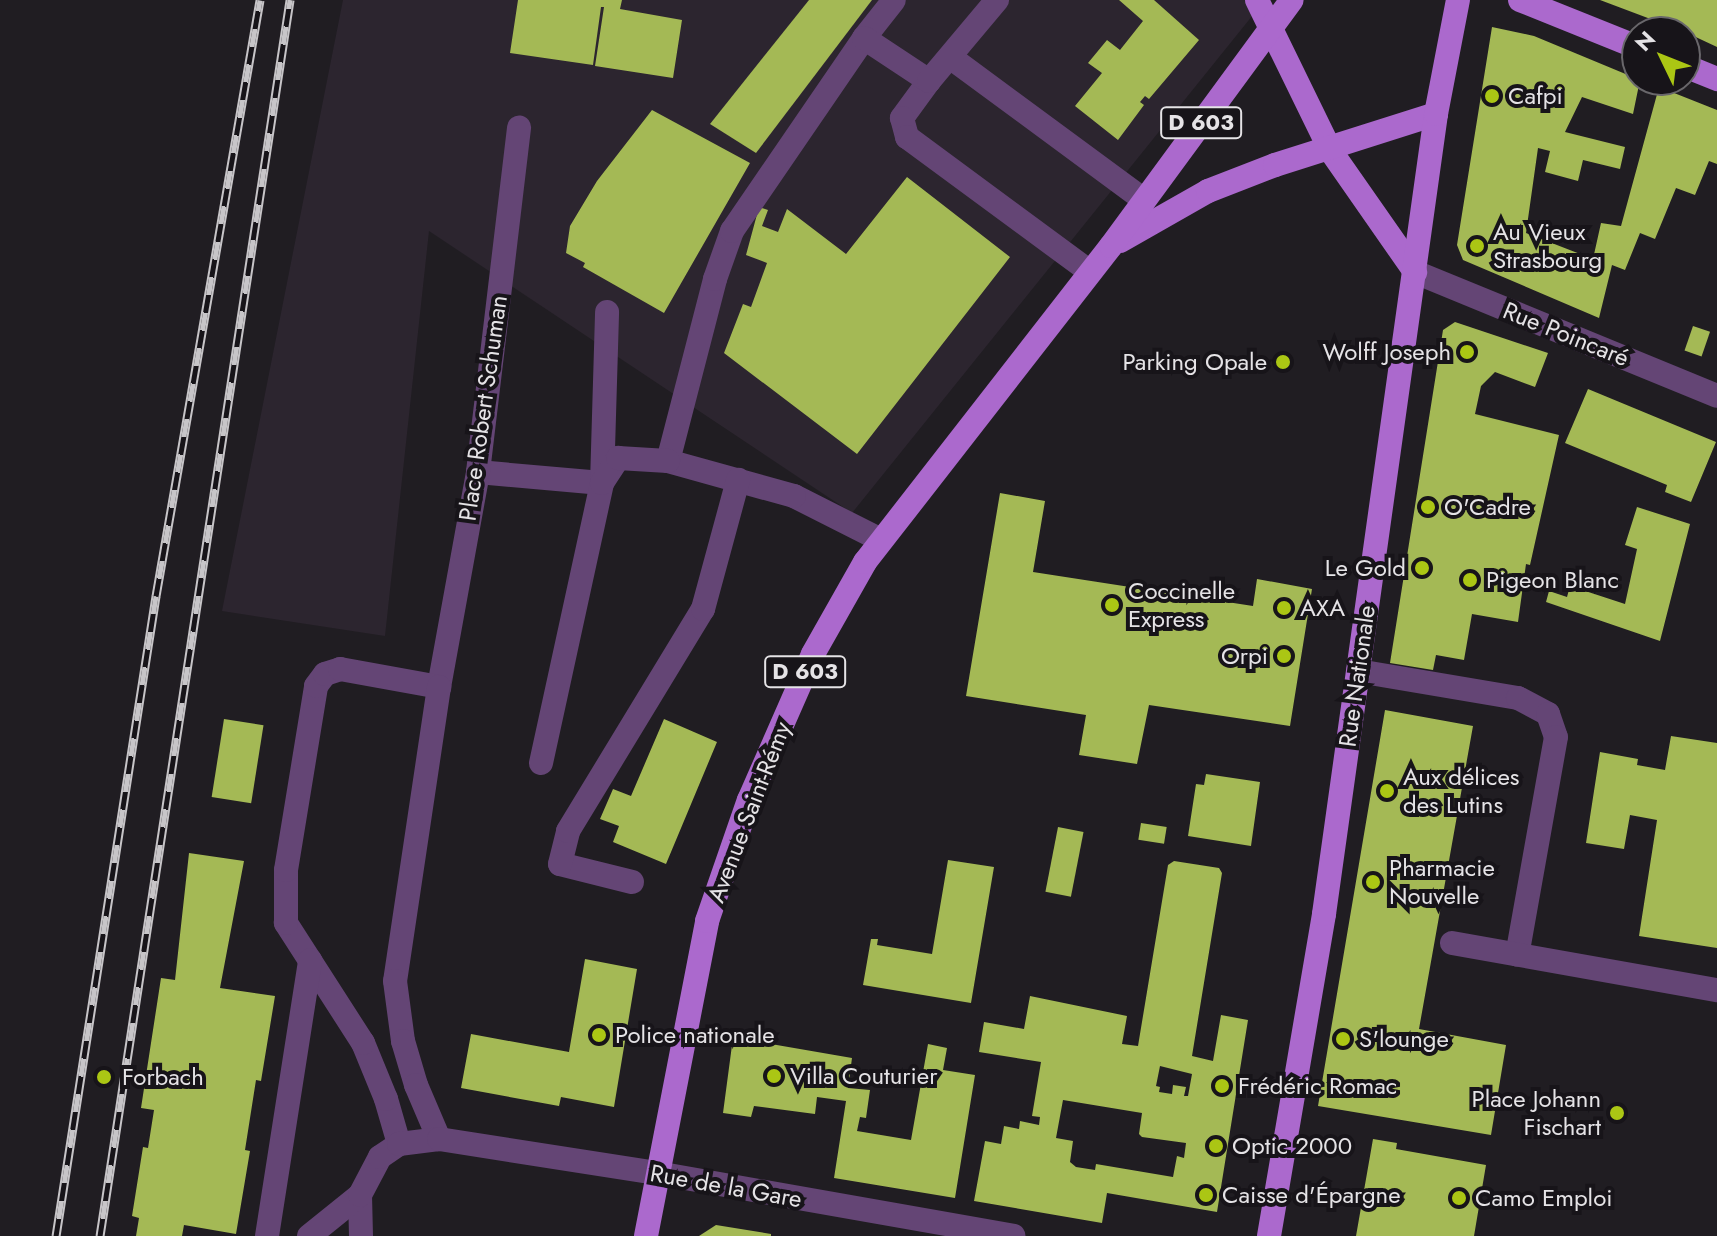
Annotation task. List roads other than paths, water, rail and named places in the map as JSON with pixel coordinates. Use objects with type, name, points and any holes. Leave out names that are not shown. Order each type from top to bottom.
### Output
[{"type":"main road","points":[[1257,0],[1330,150],[1415,272]]},
{"type":"main road","name":"D 603","points":[[1111,246],[1292,0]]},
{"type":"main road","name":"Rue Nationale","points":[[1269,1236],[1324,914],[1436,114],[1458,0]]},
{"type":"main road","points":[[1520,0],[1621,41]]},
{"type":"main road","name":"D 603","points":[[1111,246],[1208,191],[1275,165],[1436,114]]},
{"type":"main road","name":"Avenue Saint-Rémy","points":[[646,1236],[707,921],[749,800],[813,654],[865,562],[881,540],[1111,246]]},
{"type":"street","points":[[668,461],[715,279],[732,231],[864,38],[894,0]]},
{"type":"street","points":[[997,0],[902,118],[907,137],[1090,272]]},
{"type":"street","points":[[864,38],[929,81]]},
{"type":"street","points":[[950,57],[1144,200]]},
{"type":"street","name":"Place Robert Schuman","points":[[439,1139],[416,1085],[403,1041],[395,981],[439,687],[478,472],[519,127]]},
{"type":"street","name":"Rue Poincaré","points":[[1415,272],[1717,396]]},
{"type":"street","points":[[541,763],[602,483],[607,312]]},
{"type":"street","points":[[602,483],[618,458],[668,461],[794,496],[881,540]]},
{"type":"street","points":[[478,472],[602,483]]},
{"type":"street","points":[[632,882],[560,864],[568,831],[703,609],[738,480]]},
{"type":"street","points":[[399,1144],[373,1061],[350,1017],[286,923],[286,870],[316,686],[325,674],[340,669],[439,687]]},
{"type":"street","points":[[1358,671],[1518,698],[1548,714],[1556,737],[1517,955]]},
{"type":"street","points":[[1452,943],[1717,990]]},
{"type":"street","points":[[267,1236],[310,960]]},
{"type":"street","points":[[309,1236],[360,1195],[380,1157],[399,1144],[439,1139]]},
{"type":"street","name":"Rue de la Gare","points":[[439,1139],[657,1173],[1013,1236]]},
{"type":"street","points":[[360,1195],[361,1236]]},
{"type":"railway","points":[[56,1236],[156,596],[260,0]]},
{"type":"railway","points":[[100,1236],[290,0]]},
{"type":"place","name":"Cafpi","points":[[1492,96]]},
{"type":"place","name":"Au Vieux Strasbourg","points":[[1477,246]]},
{"type":"place","name":"Wolff Joseph","points":[[1467,352]]},
{"type":"place","name":"Parking Opale","points":[[1283,362]]},
{"type":"place","name":"O'Cadre","points":[[1428,507]]},
{"type":"place","name":"Le Gold","points":[[1422,568]]},
{"type":"place","name":"Pigeon Blanc","points":[[1470,580]]},
{"type":"place","name":"Coccinelle Express","points":[[1112,605]]},
{"type":"place","name":"AXA","points":[[1284,608]]},
{"type":"place","name":"Orpi","points":[[1284,656]]},
{"type":"place","name":"Aux délices des Lutins","points":[[1387,791]]},
{"type":"place","name":"Pharmacie Nouvelle","points":[[1373,882]]},
{"type":"place","name":"Police nationale","points":[[599,1035]]},
{"type":"place","name":"S'lounge","points":[[1343,1039]]},
{"type":"place","name":"Villa Couturier","points":[[774,1076]]},
{"type":"place","name":"Forbach","points":[[104,1077]]},
{"type":"place","name":"Frédéric Romac","points":[[1222,1086]]},
{"type":"place","name":"Place Johann Fischart","points":[[1617,1113]]},
{"type":"place","name":"Optic 2000","points":[[1216,1146]]},
{"type":"place","name":"Caisse d'Épargne","points":[[1206,1195]]},
{"type":"place","name":"Camo Emploi","points":[[1459,1198]]}]
